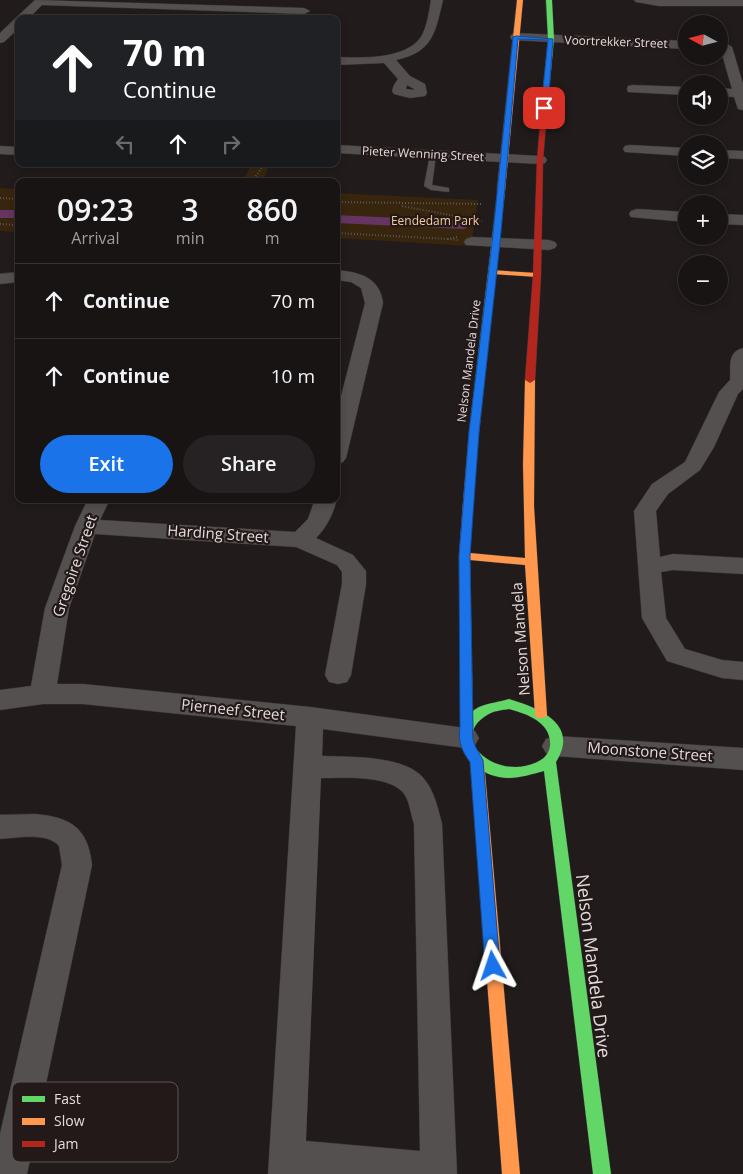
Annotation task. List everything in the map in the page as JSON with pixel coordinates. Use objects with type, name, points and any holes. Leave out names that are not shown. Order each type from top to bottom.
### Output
[{"type":"street","points":[[25,15],[40,1],[166,6],[302,15],[309,0]]},
{"type":"street","points":[[340,61],[388,59],[422,44],[427,36],[437,0]]},
{"type":"street","name":"Nelson Mandela Drive","points":[[511,1174],[470,742],[464,556],[474,432],[493,272],[520,0]]},
{"type":"street","points":[[464,556],[530,562],[527,480],[537,275],[544,245],[540,160],[551,39],[550,0]]},
{"type":"street","points":[[640,0],[660,3],[743,3]]},
{"type":"street","points":[[160,15],[166,6]]},
{"type":"street","points":[[0,39],[15,25]]},
{"type":"street","name":"Voortrekker Street","points":[[516,37],[678,45]]},
{"type":"street","points":[[728,46],[743,47]]},
{"type":"street","points":[[388,59],[405,79]]},
{"type":"street","points":[[728,63],[741,99]]},
{"type":"street","points":[[633,88],[678,91]]},
{"type":"street","points":[[728,95],[741,99]]},
{"type":"street","name":"Pieter Wenning Street","points":[[340,149],[540,160]]},
{"type":"street","points":[[630,149],[678,152]]},
{"type":"street","points":[[0,150],[15,151]]},
{"type":"street","points":[[728,154],[743,155]]},
{"type":"street","points":[[637,214],[678,217]]},
{"type":"street","points":[[728,219],[743,220]]},
{"type":"street","points":[[472,242],[544,245]]},
{"type":"street","points":[[493,272],[537,275]]},
{"type":"street","points":[[340,276],[360,280],[370,285],[374,298],[340,441]]},
{"type":"street","points":[[743,354],[740,357],[742,382],[728,392],[704,447],[693,466],[660,489],[645,511],[654,618],[676,655],[722,669],[743,671]]},
{"type":"street","name":"Gregoire Street","points":[[43,694],[57,608],[86,526],[97,503]]},
{"type":"street","points":[[325,503],[322,517],[312,530],[300,540],[344,560],[354,571],[354,584],[338,675]]},
{"type":"street","name":"Harding Street","points":[[86,526],[300,540]]},
{"type":"street","name":"Nelson Mandela","points":[[530,562],[541,715]]},
{"type":"street","points":[[649,566],[673,562],[743,566]]},
{"type":"street","name":"Pierneef Street","points":[[0,700],[43,694],[83,694],[310,718],[470,742]]},
{"type":"street","points":[[509,704],[523,706],[541,715],[554,728],[557,739],[553,754],[537,770],[506,774],[490,769],[470,742],[478,714],[495,705],[509,704]]},
{"type":"street","points":[[308,767],[378,771],[398,775],[413,785],[421,800],[428,824],[439,1172],[287,1165],[310,718]]},
{"type":"street","name":"Nelson Mandela Drive","points":[[553,754],[602,1174]]},
{"type":"street","name":"Moonstone Street","points":[[553,754],[743,759]]},
{"type":"street","points":[[0,828],[25,826],[50,828],[66,834],[74,846],[78,865],[30,1082]]},
{"type":"street","points":[[9,1174],[12,1161]]},
{"type":"lane","points":[[433,155],[428,186],[446,190]]},
{"type":"path","points":[[254,178],[263,167]]},
{"type":"path","points":[[0,198],[15,199]]},
{"type":"path","points":[[340,202],[500,204]]},
{"type":"path","points":[[393,204],[475,221],[497,223]]},
{"type":"path","points":[[0,224],[15,225]]},
{"type":"path","points":[[340,233],[448,239]]},
{"type":"green space","points":[[250,167],[268,167],[265,178],[244,178]]},
{"type":"green space","points":[[0,188],[15,189],[15,232],[0,231]]},
{"type":"green space","name":"Eendedam Park","points":[[340,193],[478,200],[471,246],[340,238]]},
{"type":"waterway","points":[[0,214],[15,214]]},
{"type":"waterway","points":[[340,219],[464,225]]},
{"type":"traffic: fast","points":[[544,112],[551,39],[549,0]]},
{"type":"traffic: fast","points":[[468,503],[474,432],[501,191]]},
{"type":"traffic: fast","points":[[509,704],[535,713],[550,724],[557,739],[556,749],[551,759],[545,765],[519,773],[498,771],[481,763],[470,751],[466,736],[470,722],[484,711],[509,704]]},
{"type":"traffic: fast","points":[[549,762],[602,1174]]},
{"type":"traffic: slow","points":[[501,191],[520,0]]},
{"type":"traffic: slow","points":[[493,272],[537,275]]},
{"type":"traffic: slow","points":[[530,380],[528,506],[541,715]]},
{"type":"traffic: slow","points":[[467,727],[464,556],[468,503]]},
{"type":"traffic: slow","points":[[464,556],[530,562]]},
{"type":"traffic: slow","points":[[477,761],[511,1174]]},
{"type":"traffic: jam","points":[[530,380],[537,275],[540,160],[544,112]]},
{"type":"route","points":[[493,966],[477,760],[468,750],[465,738],[467,727],[464,556],[474,432],[496,243],[516,37],[551,39],[544,108]]}]
